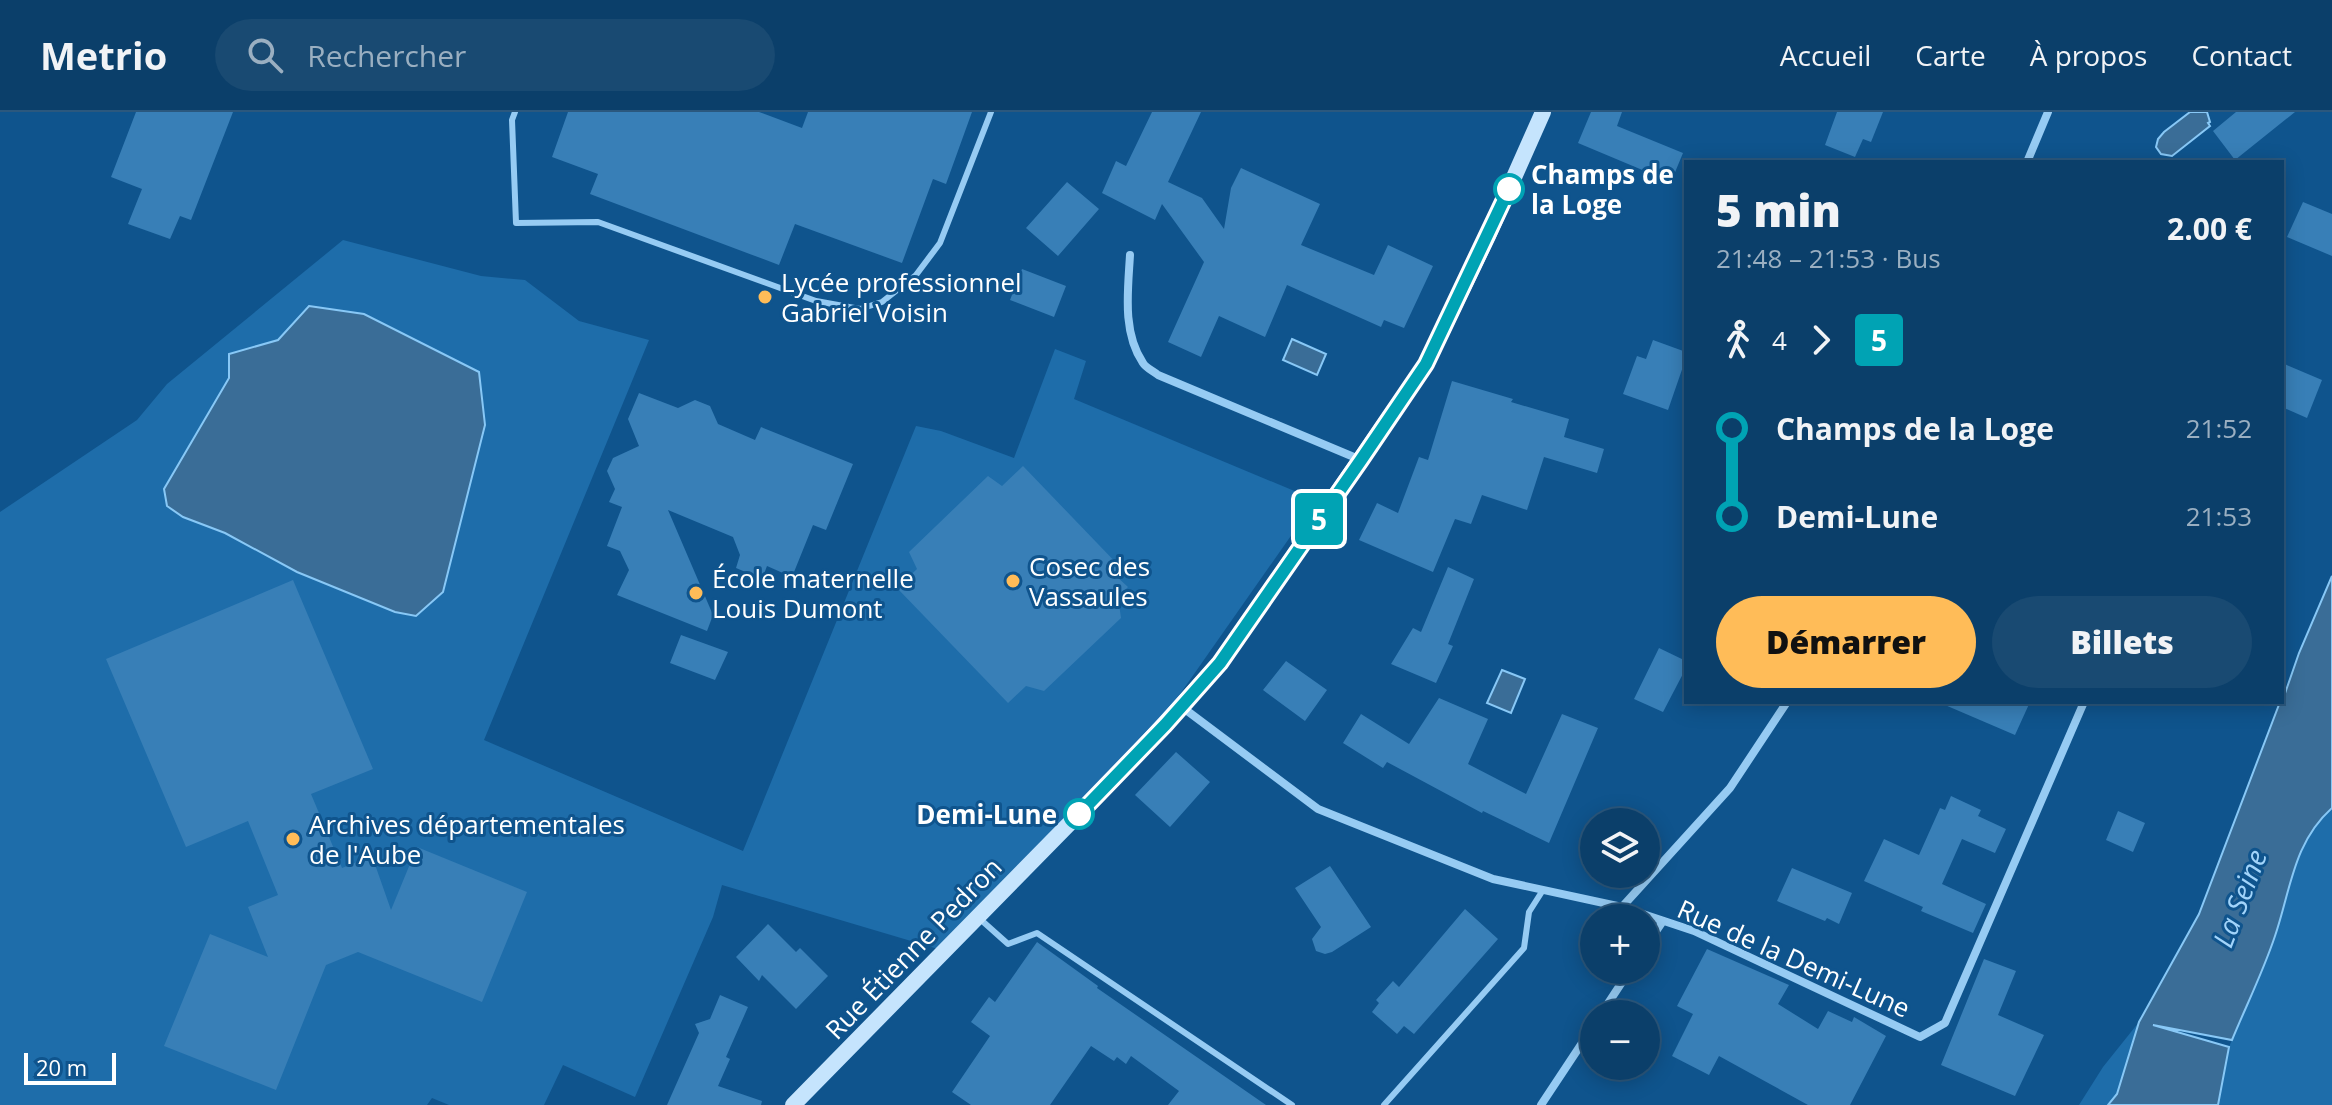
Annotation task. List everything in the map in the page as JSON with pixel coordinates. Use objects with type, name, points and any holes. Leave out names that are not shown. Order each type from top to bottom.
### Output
[{"type":"street","name":"Rue Étienne Pedron","points":[[793,1105],[1182,707],[1220,663],[1426,364],[1543,112]]},
{"type":"street","points":[[2028,160],[2048,112]]},
{"type":"street","points":[[1130,255],[1127,306],[1131,333],[1144,365],[1158,375],[1361,460]]},
{"type":"street","points":[[1625,904],[1730,788],[1786,704]]},
{"type":"street","name":"Rue de la Demi-Lune","points":[[1660,920],[1694,931],[1920,1037],[1945,1023],[2083,704]]},
{"type":"street","name":"Rue de la Demi-Lune","points":[[1182,707],[1318,809],[1493,879],[1608,904]]},
{"type":"street","points":[[1660,925],[1663,921]]},
{"type":"street","points":[[1541,1105],[1580,1046]]},
{"type":"lane","points":[[515,112],[512,120],[516,223],[598,222],[816,301],[860,309],[882,302],[916,275],[940,243],[991,112]]},
{"type":"lane","points":[[1384,1105],[1524,948],[1529,912],[1543,890]]},
{"type":"lane","points":[[977,917],[1008,944],[1037,933],[1292,1105]]},
{"type":"shaded area","points":[[343,240],[481,276],[525,280],[579,321],[649,340],[484,740],[743,851],[916,426],[941,431],[1014,458],[1055,349],[1086,361],[1074,399],[1316,500],[1152,734],[938,949],[722,885],[713,917],[635,1097],[563,1065],[544,1105],[449,1105],[432,1098],[427,1105],[0,1105],[0,512],[137,420],[167,384]]},
{"type":"shaded area","points":[[2332,808],[2332,1105],[2218,1105],[2229,1047],[2275,937],[2293,867],[2316,822]]},
{"type":"shaded area","points":[[2139,1022],[2117,1094],[2108,1105],[2079,1105],[2103,1067]]},
{"type":"water","points":[[2190,112],[2207,112],[2210,126],[2172,156],[2161,154],[2156,147],[2158,139]]},
{"type":"water","points":[[309,306],[364,314],[479,372],[485,425],[443,592],[416,616],[395,612],[297,572],[225,533],[183,517],[167,506],[164,489],[229,378],[229,354],[278,340]]},
{"type":"water","points":[[1292,339],[1326,354],[1317,375],[1283,360]]},
{"type":"water","name":"La Seine","points":[[2332,576],[2332,808],[2301,851],[2270,949],[2232,1040],[2153,1025],[2229,1047],[2218,1105],[2108,1105],[2117,1094],[2139,1022],[2199,914],[2279,704],[2284,704],[2299,653]]},
{"type":"water","points":[[1502,670],[1525,679],[1511,713],[1487,703]]},
{"type":"building","points":[[136,112],[233,112],[191,220],[180,216],[170,239],[128,224],[142,189],[111,177]]},
{"type":"building","points":[[568,112],[759,112],[802,128],[808,112],[972,112],[946,184],[933,179],[902,263],[795,224],[779,265],[590,194],[598,174],[552,157]]},
{"type":"building","points":[[1152,112],[1201,112],[1168,182],[1202,198],[1224,229],[1231,188],[1241,168],[1320,204],[1301,245],[1374,275],[1388,245],[1433,266],[1404,328],[1384,320],[1381,327],[1287,285],[1265,337],[1219,316],[1201,357],[1168,342],[1204,262],[1162,204],[1155,220],[1102,193],[1116,161],[1126,166]]},
{"type":"building","points":[[1591,112],[1622,112],[1617,126],[1683,153],[1671,182],[1578,143]]},
{"type":"building","points":[[1837,112],[1883,112],[1871,142],[1863,139],[1855,157],[1825,145]]},
{"type":"building","points":[[2236,112],[2295,112],[2235,160],[2213,131]]},
{"type":"building","points":[[1067,182],[1099,209],[1058,256],[1026,228]]},
{"type":"building","points":[[2303,202],[2332,214],[2332,256],[2287,237]]},
{"type":"building","points":[[1022,269],[1066,286],[1054,317],[1010,300]]},
{"type":"building","points":[[1653,340],[1684,351],[1684,364],[1668,410],[1623,394],[1637,356],[1646,359]]},
{"type":"building","points":[[2284,364],[2322,380],[2307,418],[2284,408]]},
{"type":"building","points":[[1452,381],[1569,419],[1564,437],[1604,449],[1597,473],[1544,457],[1527,510],[1482,495],[1471,524],[1455,519],[1433,572],[1359,540],[1377,503],[1398,513],[1419,457],[1428,460]]},
{"type":"building","points":[[639,393],[678,408],[695,400],[710,406],[718,424],[755,440],[761,427],[853,464],[826,530],[813,525],[792,577],[767,566],[762,579],[736,568],[740,555],[733,537],[668,510],[713,615],[707,631],[617,595],[629,570],[620,551],[607,546],[622,507],[609,502],[615,489],[607,471],[613,458],[639,446],[628,419]]},
{"type":"building","name":"Cosec des Vassaules","points":[[1023,466],[1123,570],[1116,576],[1128,587],[1118,597],[1121,618],[1044,691],[1026,686],[1008,703],[897,588],[917,569],[909,552],[988,476],[1002,486]]},
{"type":"building","points":[[1448,567],[1474,579],[1448,644],[1453,646],[1436,683],[1391,664],[1413,628],[1421,632]]},
{"type":"building","name":"Archives départementales de l'Aube","points":[[293,580],[373,769],[311,794],[342,868],[372,856],[391,910],[417,847],[527,892],[482,1002],[358,952],[326,965],[276,1090],[164,1046],[210,934],[268,957],[248,907],[278,895],[248,821],[186,847],[106,659]]},
{"type":"building","points":[[681,635],[728,652],[715,680],[670,663]]},
{"type":"building","points":[[1659,648],[1684,660],[1684,672],[1663,712],[1634,699]]},
{"type":"building","points":[[1286,661],[1327,690],[1305,721],[1263,690]]},
{"type":"building","points":[[1439,698],[1488,719],[1468,764],[1526,794],[1562,714],[1598,728],[1549,843],[1482,813],[1387,762],[1383,768],[1343,743],[1361,714],[1409,744]]},
{"type":"building","points":[[1943,704],[2029,704],[2015,735]]},
{"type":"building","points":[[1176,752],[1210,782],[1170,827],[1135,795]]},
{"type":"building","points":[[1951,796],[1981,810],[1978,816],[2006,829],[1995,853],[1962,839],[1942,884],[1986,904],[1973,933],[1921,911],[1923,907],[1864,881],[1884,839],[1919,855],[1940,808],[1945,810]]},
{"type":"building","points":[[2118,811],[2145,823],[2133,852],[2106,840]]},
{"type":"building","points":[[1330,866],[1371,927],[1325,954],[1316,951],[1312,939],[1321,927],[1295,888]]},
{"type":"building","points":[[1792,868],[1852,893],[1839,924],[1777,901]]},
{"type":"building","points":[[1465,909],[1498,939],[1414,1034],[1404,1026],[1397,1034],[1372,1012],[1379,1003],[1376,1000],[1393,981],[1399,987]]},
{"type":"building","points":[[768,924],[796,952],[800,948],[828,976],[796,1009],[762,975],[759,981],[736,957]]},
{"type":"building","points":[[1037,942],[1097,988],[1266,1105],[1168,1105],[1179,1091],[1131,1056],[1126,1064],[1117,1057],[1114,1061],[1091,1046],[1050,1105],[971,1105],[952,1092],[990,1036],[971,1022],[989,997],[995,1002]]},
{"type":"building","points":[[1707,949],[1789,985],[1778,1004],[1818,1029],[1828,1011],[1852,1022],[1854,1017],[1886,1036],[1850,1105],[1808,1105],[1719,1056],[1709,1075],[1672,1056],[1693,1014],[1677,1006]]},
{"type":"building","points":[[1984,959],[2016,971],[1998,1015],[2044,1035],[2015,1096],[1941,1065]]},
{"type":"building","points":[[720,995],[748,1007],[726,1057],[730,1059],[718,1086],[762,1101],[761,1105],[667,1105],[699,1033],[695,1024],[710,1019]]},
{"type":"bus line","name":"5","points":[[1079,814],[1220,663],[1361,460],[1426,364],[1509,189]]},
{"type":"place","name":"Champs de la Loge","points":[[1509,189]]},
{"type":"place","name":"Lycée professionnel Gabriel Voisin","points":[[765,297]]},
{"type":"place","name":"Cosec des Vassaules","points":[[1013,581]]},
{"type":"place","name":"École maternelle Louis Dumont","points":[[696,593]]},
{"type":"place","name":"Demi-Lune","points":[[1079,814]]},
{"type":"place","name":"Archives départementales de l'Aube","points":[[293,839]]}]
